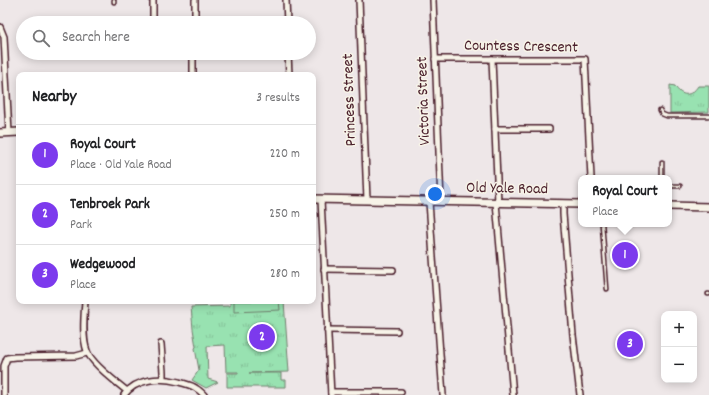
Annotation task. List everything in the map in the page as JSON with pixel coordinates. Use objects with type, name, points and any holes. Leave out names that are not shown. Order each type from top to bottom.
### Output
[{"type":"street","points":[[153,0],[153,16]]},
{"type":"street","points":[[195,0],[195,16]]},
{"type":"street","points":[[286,0],[287,16]]},
{"type":"street","name":"Princess Street","points":[[359,0],[367,200]]},
{"type":"street","name":"Victoria Street","points":[[433,0],[441,202]]},
{"type":"street","points":[[0,27],[4,37],[9,133]]},
{"type":"street","name":"Countess Crescent","points":[[435,59],[585,59],[591,175]]},
{"type":"street","points":[[492,59],[497,214],[513,395]]},
{"type":"street","points":[[193,60],[193,72]]},
{"type":"street","points":[[288,60],[289,72]]},
{"type":"street","points":[[494,129],[549,129]]},
{"type":"street","points":[[0,133],[16,132]]},
{"type":"street","points":[[317,200],[324,269],[331,394],[401,392]]},
{"type":"street","name":"Old Yale Road","points":[[317,200],[578,204]]},
{"type":"street","points":[[430,202],[443,395]]},
{"type":"street","points":[[563,204],[573,335],[580,395]]},
{"type":"street","points":[[672,206],[709,207]]},
{"type":"street","points":[[324,269],[393,270]]},
{"type":"street","points":[[85,304],[84,324],[87,352],[98,366],[126,393],[135,385],[144,381],[163,379],[186,384],[196,388],[204,395]]},
{"type":"street","points":[[327,330],[397,331]]},
{"type":"street","points":[[161,344],[163,379]]},
{"type":"street","points":[[4,395],[4,366],[7,358],[76,356],[87,352]]},
{"type":"lane","points":[[660,110],[662,114],[667,116],[709,116]]},
{"type":"lane","points":[[662,162],[662,175]]},
{"type":"lane","points":[[672,186],[680,186]]},
{"type":"lane","points":[[602,227],[607,289]]},
{"type":"green space","points":[[670,85],[675,86],[677,90],[683,94],[689,94],[698,86],[709,86],[709,112],[670,113]]},
{"type":"green space","points":[[230,304],[284,304],[289,372],[249,373],[281,373],[281,380],[286,380],[286,387],[227,387],[227,373],[238,372],[226,372],[225,345],[207,346],[208,379],[218,382],[206,388],[192,380],[199,370],[191,307],[230,306]]},
{"type":"green space","points":[[234,304],[279,304],[280,310],[234,312]]},
{"type":"place","name":"Royal Court","points":[[625,255]]},
{"type":"place","name":"Tenbroek Park","points":[[262,337]]},
{"type":"place","name":"Wedgewood","points":[[630,344]]}]
